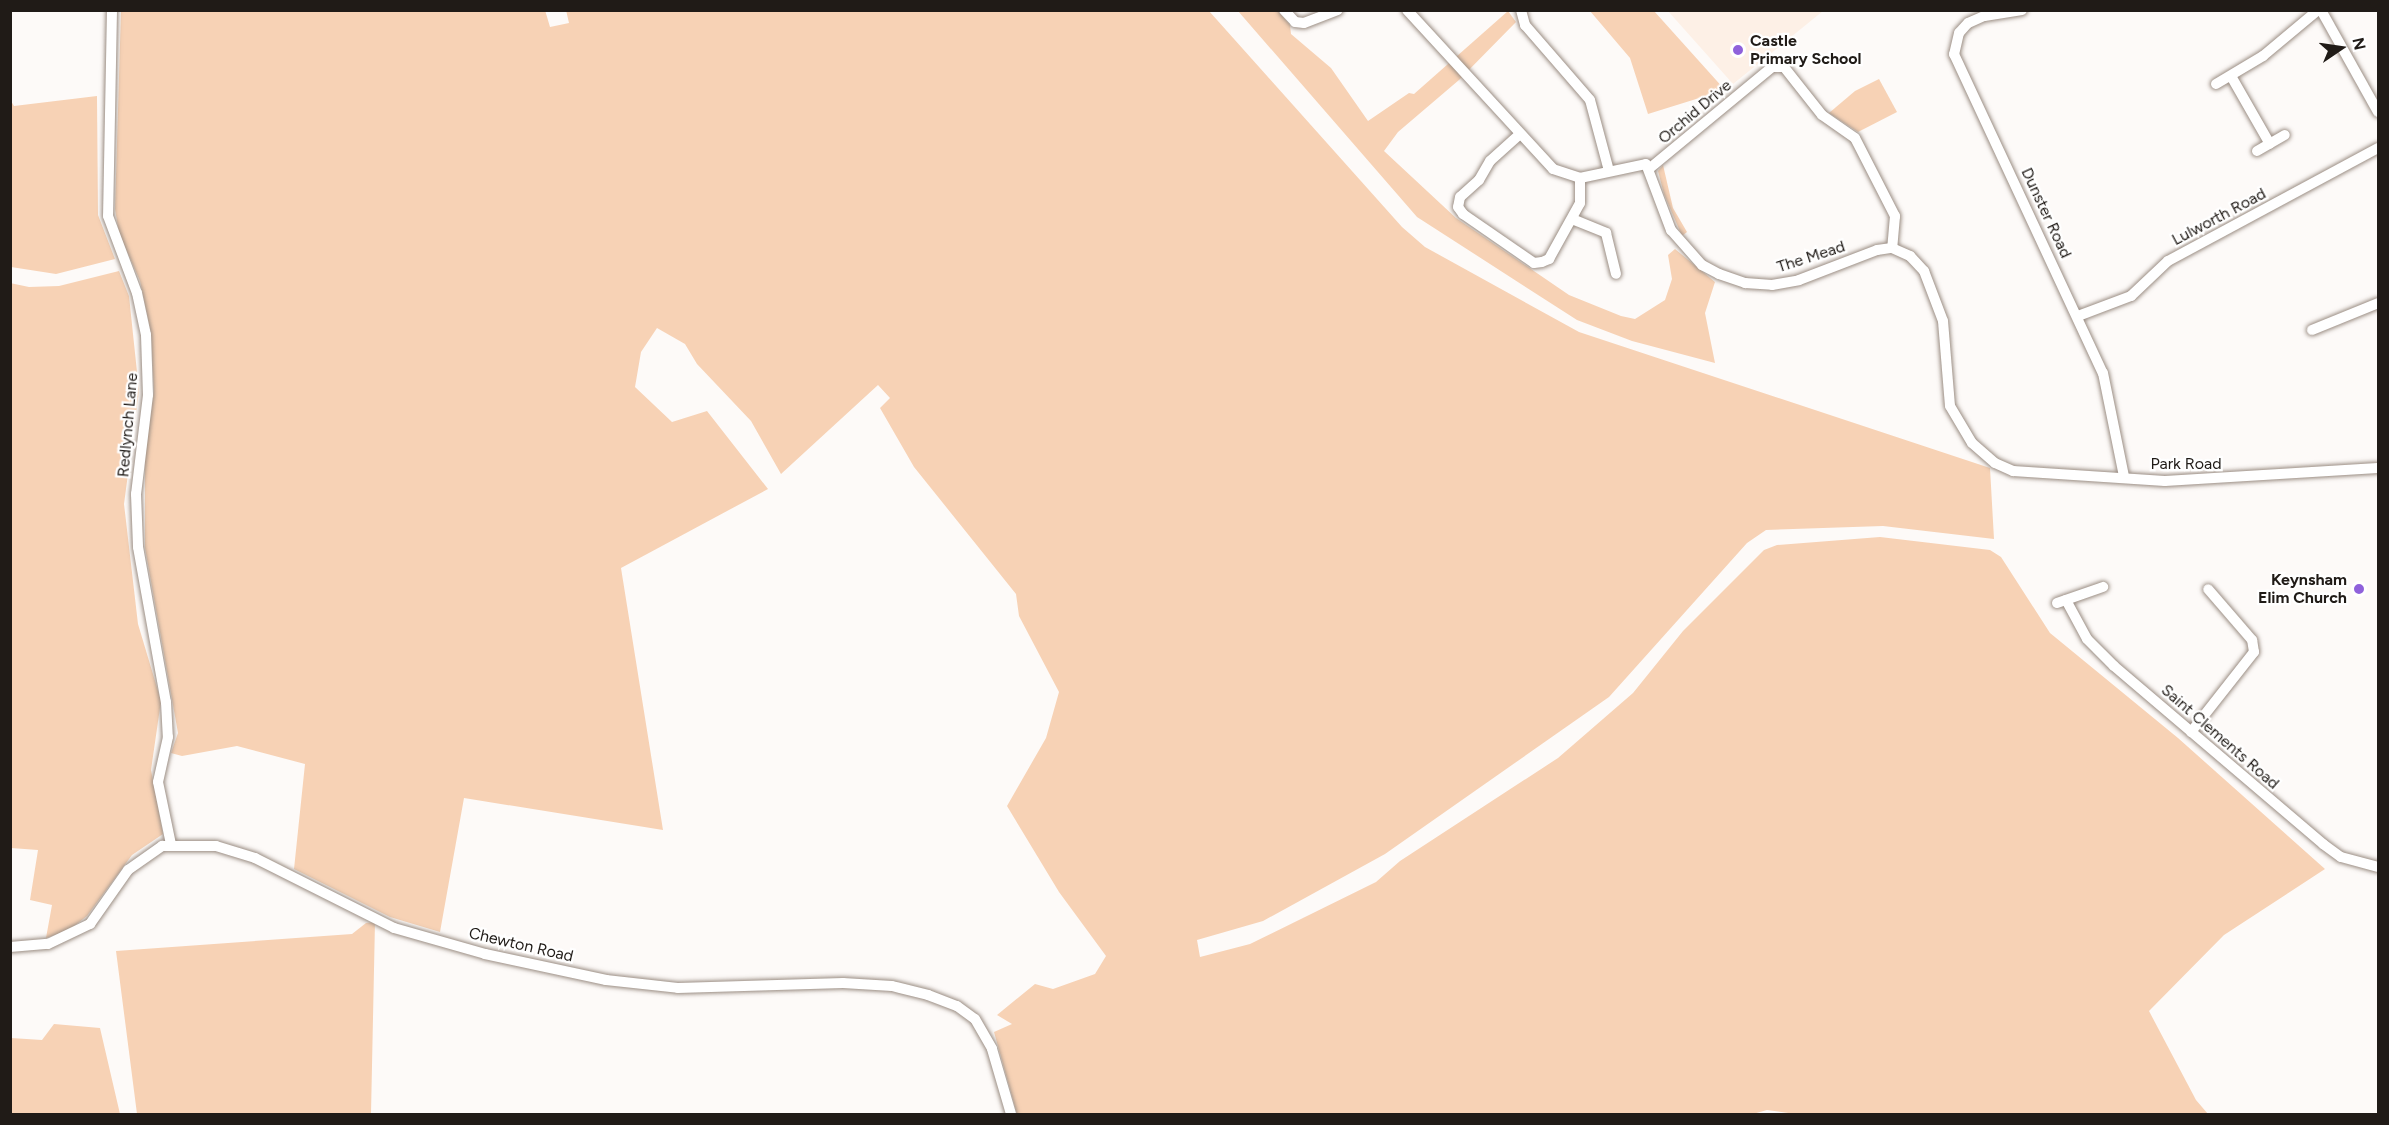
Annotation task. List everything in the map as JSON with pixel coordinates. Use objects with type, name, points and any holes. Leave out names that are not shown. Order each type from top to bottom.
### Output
[{"type":"street","name":"Redlynch Lane","points":[[112,10],[108,216],[137,293],[146,335],[148,395],[136,494],[138,546],[166,702],[168,737],[158,782],[171,844]]},
{"type":"street","points":[[1284,10],[1295,22],[1304,23],[1338,10]]},
{"type":"street","points":[[1407,10],[1553,170],[1580,178],[1642,164],[1650,168]]},
{"type":"street","points":[[1521,10],[1525,25],[1590,100],[1609,171]]},
{"type":"street","name":"Dunster Road","points":[[2022,10],[1984,16],[1968,23],[1959,33],[1954,54],[2103,373],[2124,476]]},
{"type":"street","points":[[2216,84],[2231,76],[2320,10],[2379,112]]},
{"type":"street","name":"Orchid Drive","points":[[1650,168],[1772,67],[1784,67],[1822,115],[1855,138],[1895,216],[1892,248]]},
{"type":"street","points":[[2231,76],[2270,144]]},
{"type":"street","points":[[1520,134],[1490,161],[1479,180],[1460,197],[1458,207],[1463,214],[1534,263],[1549,259],[1580,203],[1580,178]]},
{"type":"street","points":[[2257,151],[2285,135]]},
{"type":"street","name":"Lulworth Road","points":[[2078,316],[2131,296],[2168,261],[2379,148]]},
{"type":"street","name":"The Mead","points":[[1650,168],[1671,230],[1686,250],[1702,265],[1745,283],[1785,284],[1892,248]]},
{"type":"street","points":[[1572,219],[1606,233],[1616,274]]},
{"type":"street","name":"Park Road","points":[[1892,248],[1918,263],[1936,294],[1943,321],[1950,406],[1972,444],[1995,463],[2013,471],[2124,476],[2165,481],[2379,468]]},
{"type":"street","points":[[2312,330],[2379,303]]},
{"type":"street","name":"Saint Clements Road","points":[[2103,587],[2062,601],[2087,639],[2191,732],[2323,844],[2341,857],[2379,867]]},
{"type":"street","points":[[2191,732],[2254,652],[2252,640],[2208,589]]},
{"type":"street","name":"Chewton Road","points":[[10,947],[48,944],[75,934],[99,914],[128,870],[142,857],[171,844],[216,846],[255,858],[394,928],[485,954],[606,980],[678,988],[853,984],[892,986],[928,995],[957,1006],[975,1019],[992,1049],[1011,1114]]},
{"type":"shaded area","points":[[545,10],[550,27],[569,23],[566,10],[1209,11],[1402,227],[1425,247],[1579,332],[1990,468],[1994,539],[1883,526],[1766,530],[1747,543],[1609,697],[1385,854],[1263,921],[1197,940],[1200,957],[1250,944],[1376,882],[1400,861],[1558,758],[1633,693],[1683,631],[1764,550],[1777,545],[1880,537],[1990,550],[2001,557],[2050,633],[2178,738],[2325,869],[2224,935],[2149,1011],[2196,1100],[2208,1114],[1795,1114],[1767,1110],[1753,1114],[1017,1114],[994,1032],[1012,1024],[997,1015],[1035,984],[1053,989],[1095,974],[1106,956],[1059,892],[1007,806],[1046,738],[1059,692],[1019,616],[1016,594],[914,467],[880,408],[890,398],[878,385],[781,474],[751,421],[697,364],[685,344],[657,328],[641,352],[635,387],[672,422],[707,411],[768,489],[621,568],[663,830],[464,798],[440,932],[390,917],[294,869],[305,764],[237,746],[182,756],[171,753],[178,733],[145,548],[145,457],[154,391],[151,333],[140,281],[119,233],[115,209],[121,11]]},
{"type":"shaded area","points":[[1238,11],[1278,11],[1290,25],[1291,34],[1331,68],[1368,121],[1409,93],[1414,94],[1508,11],[1516,22],[1459,80],[1398,132],[1384,151],[1456,218],[1569,295],[1621,316],[1635,319],[1665,300],[1672,279],[1668,255],[1675,249],[1715,282],[1705,313],[1715,363],[1632,341],[1577,320],[1417,217]]},
{"type":"shaded area","points":[[1590,11],[1654,11],[1725,90],[1648,114],[1630,58]]},
{"type":"shaded area","name":"Castle Primary School","points":[[1668,11],[1823,11],[1733,84]]},
{"type":"shaded area","points":[[1879,79],[1897,112],[1858,132],[1829,113],[1855,91]]},
{"type":"shaded area","points":[[97,96],[98,215],[115,259],[56,274],[11,267],[11,101],[14,106]]},
{"type":"shaded area","points":[[1663,165],[1673,208],[1687,232],[1682,236],[1664,194],[1658,171]]},
{"type":"shaded area","points":[[119,271],[129,296],[139,391],[124,504],[138,624],[161,701],[151,770],[163,834],[132,855],[87,916],[69,930],[46,938],[52,905],[30,900],[38,850],[11,848],[10,283],[29,287],[59,286]]},
{"type":"shaded area","points":[[375,922],[371,1114],[137,1114],[116,951],[352,934],[366,923]]},
{"type":"shaded area","points":[[54,1024],[100,1028],[120,1114],[11,1114],[11,1038],[42,1040]]},
{"type":"place","name":"Castle Primary School","points":[[1738,50]]},
{"type":"place","name":"Keynsham Elim Church","points":[[2359,589]]}]
